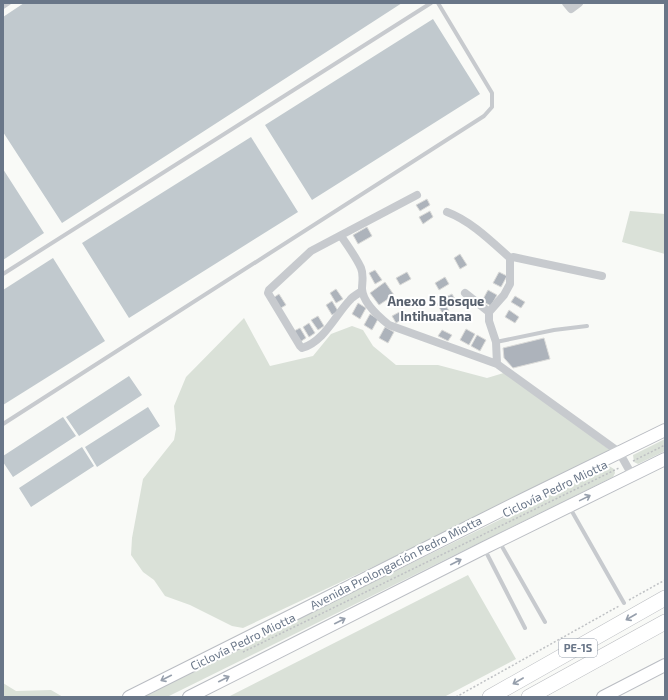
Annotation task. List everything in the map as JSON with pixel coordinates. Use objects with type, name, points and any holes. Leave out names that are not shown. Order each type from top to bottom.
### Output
[{"type":"highway","name":"PE-1S","points":[[490,697],[665,598]]},
{"type":"highway","name":"PE-1S","points":[[529,697],[637,636],[665,622]]},
{"type":"highway","points":[[549,697],[613,659],[637,636]]},
{"type":"main road","name":"Avenida Prolongación Pedro Miotta","points":[[128,697],[665,430]]},
{"type":"main road","points":[[189,697],[568,506],[665,459]]},
{"type":"main road","points":[[603,697],[665,665]]},
{"type":"street","points":[[566,3],[571,9],[579,3]]},
{"type":"street","points":[[362,291],[350,300],[320,337],[302,348],[269,297],[268,293],[269,290],[311,251],[418,195]]},
{"type":"street","points":[[447,212],[458,216],[469,224],[510,258],[513,257],[602,276]]},
{"type":"street","points":[[341,236],[361,268],[363,279],[362,291],[370,306],[379,317],[389,325],[497,364],[619,452],[632,475]]},
{"type":"street","points":[[497,364],[496,342],[489,321],[489,312],[504,295],[510,284],[510,258]]},
{"type":"street","points":[[465,293],[489,312]]},
{"type":"lane","points":[[3,7],[9,3]]},
{"type":"lane","points":[[3,274],[431,3]]},
{"type":"lane","points":[[3,424],[484,116],[492,107],[492,93],[438,3]]},
{"type":"lane","points":[[496,342],[554,330],[586,326]]},
{"type":"lane","points":[[568,506],[624,603]]},
{"type":"lane","points":[[499,541],[545,622]]},
{"type":"lane","points":[[484,548],[525,628]]},
{"type":"path","name":"Ciclovía Pedro Miotta","points":[[244,652],[665,445]]},
{"type":"path","points":[[456,697],[665,580]]},
{"type":"shaded area","points":[[24,3],[402,3],[62,223],[3,132],[3,17]]},
{"type":"shaded area","points":[[433,19],[480,94],[312,200],[265,125]]},
{"type":"shaded area","points":[[251,137],[298,212],[129,318],[82,243]]},
{"type":"shaded area","points":[[3,169],[44,233],[3,260]]},
{"type":"shaded area","points":[[630,211],[665,214],[665,254],[622,242]]},
{"type":"shaded area","points":[[53,258],[105,341],[3,405],[3,290]]},
{"type":"shaded area","points":[[244,318],[270,366],[313,356],[331,334],[352,326],[363,330],[373,346],[396,365],[438,365],[487,378],[507,372],[611,451],[607,457],[243,628],[232,626],[190,605],[165,596],[154,580],[143,572],[131,555],[132,538],[143,479],[174,440],[176,429],[174,406],[186,377]]},
{"type":"shaded area","points":[[129,376],[142,395],[79,436],[66,417]]},
{"type":"shaded area","points":[[148,407],[160,426],[97,467],[85,447]]},
{"type":"shaded area","points":[[63,417],[76,436],[13,477],[3,462],[3,456]]},
{"type":"shaded area","points":[[665,439],[665,451],[638,464],[634,462],[633,455]]},
{"type":"shaded area","points":[[82,447],[94,466],[31,507],[19,488]]},
{"type":"shaded area","points":[[609,466],[614,469],[615,473],[613,477],[167,697],[143,697],[145,694]]},
{"type":"shaded area","points":[[468,575],[516,659],[444,697],[228,697]]},
{"type":"shaded area","points":[[3,683],[16,691],[51,690],[63,697],[3,697]]},
{"type":"building","points":[[427,199],[430,205],[420,211],[416,205]]},
{"type":"building","points":[[430,211],[433,217],[423,224],[419,217]]},
{"type":"building","points":[[367,227],[372,236],[358,244],[353,235]]},
{"type":"building","points":[[460,254],[467,265],[460,269],[454,258]]},
{"type":"building","points":[[375,270],[382,280],[375,284],[369,273]]},
{"type":"building","points":[[407,272],[411,279],[400,285],[396,278]]},
{"type":"building","points":[[499,272],[507,276],[501,287],[493,283]]},
{"type":"building","points":[[445,277],[449,284],[439,290],[435,283]]},
{"type":"building","points":[[385,282],[394,295],[379,305],[370,293]]},
{"type":"building","points":[[336,289],[343,299],[336,303],[330,293]]},
{"type":"building","points":[[488,290],[497,295],[491,306],[482,301]]},
{"type":"building","points":[[279,294],[286,305],[279,309],[273,298]]},
{"type":"building","points":[[452,294],[458,304],[452,308],[446,297]]},
{"type":"building","points":[[515,296],[525,302],[521,308],[511,302]]},
{"type":"building","points":[[443,300],[449,311],[443,314],[437,304]]},
{"type":"building","points":[[332,301],[338,311],[332,315],[326,305]]},
{"type":"building","points":[[358,303],[366,308],[360,319],[352,314]]},
{"type":"building","points":[[403,310],[406,317],[396,323],[392,316]]},
{"type":"building","points":[[509,310],[519,317],[515,323],[505,317]]},
{"type":"building","points":[[370,314],[378,319],[372,330],[364,325]]},
{"type":"building","points":[[318,316],[324,326],[318,330],[311,320]]},
{"type":"building","points":[[309,323],[315,333],[309,337],[303,327]]},
{"type":"building","points":[[385,327],[394,332],[388,343],[379,338]]},
{"type":"building","points":[[300,328],[306,338],[300,342],[294,331]]},
{"type":"building","points":[[466,329],[475,334],[469,345],[460,340]]},
{"type":"building","points":[[442,330],[452,335],[448,341],[438,336]]},
{"type":"building","points":[[477,335],[486,340],[480,351],[471,346]]},
{"type":"building","points":[[544,338],[550,359],[513,368],[504,358],[503,348]]},
{"type":"district","name":"Anexo 5 Bosque Intihuatana","points":[[436,308]]}]
